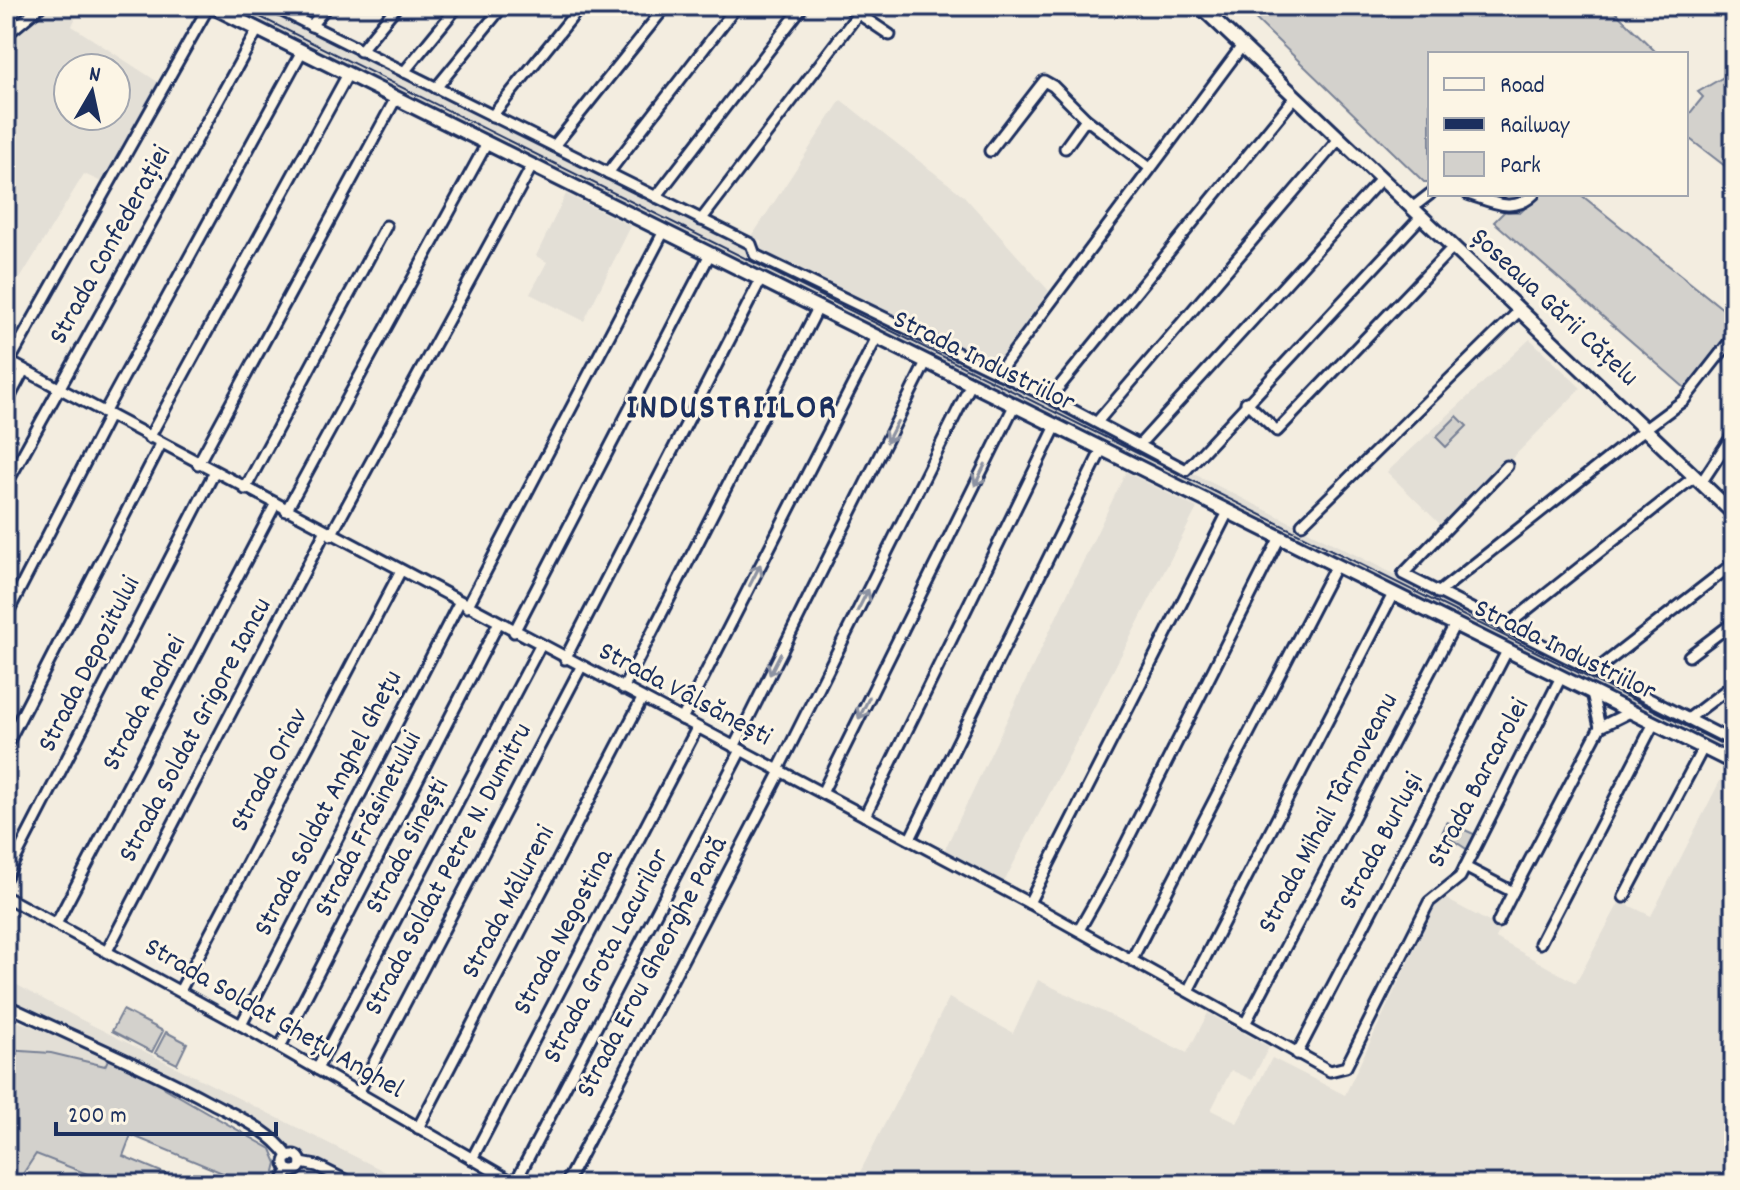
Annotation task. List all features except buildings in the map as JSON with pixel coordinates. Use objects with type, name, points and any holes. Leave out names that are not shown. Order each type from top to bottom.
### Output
[{"type":"main road","name":"Strada Industriilor","points":[[210,6],[1734,763]]},
{"type":"main road","name":"Șoseaua Gării Cățelu","points":[[1200,6],[1734,514]]},
{"type":"street","points":[[6,35],[41,6]]},
{"type":"street","points":[[7,361],[210,6]]},
{"type":"street","points":[[272,6],[751,244],[755,255],[1050,398],[1186,470],[1428,196]]},
{"type":"street","points":[[311,26],[327,6]]},
{"type":"street","points":[[360,51],[397,6]]},
{"type":"street","points":[[404,72],[458,6]]},
{"type":"street","points":[[436,88],[503,6]]},
{"type":"street","points":[[492,116],[581,6]]},
{"type":"street","points":[[554,146],[666,6]]},
{"type":"street","points":[[608,173],[737,6]]},
{"type":"street","points":[[656,197],[803,6]]},
{"type":"street","points":[[847,6],[861,10],[890,35]]},
{"type":"street","points":[[701,220],[861,10]]},
{"type":"street","name":"Strada Confederației","points":[[6,485],[258,29]]},
{"type":"street","points":[[998,373],[1242,46]]},
{"type":"street","points":[[6,616],[106,414],[302,51]]},
{"type":"street","points":[[149,438],[348,74]]},
{"type":"street","points":[[990,151],[1044,81],[1086,119],[1150,168]]},
{"type":"street","points":[[1050,398],[1295,97]]},
{"type":"street","points":[[198,464],[396,98]]},
{"type":"street","points":[[1065,148],[1086,119]]},
{"type":"street","points":[[1097,422],[1339,139]]},
{"type":"street","points":[[286,511],[487,143]]},
{"type":"street","name":"Strada Soldat Grigore Iancu","points":[[107,951],[328,534],[532,166]]},
{"type":"street","points":[[1140,444],[1381,179]]},
{"type":"street","points":[[1475,196],[1514,207],[1532,196]]},
{"type":"street","points":[[245,489],[386,226]]},
{"type":"street","name":"Strada Soldat Anghel Ghețu","points":[[241,1025],[664,231]]},
{"type":"street","points":[[1246,402],[1277,431],[1453,247]]},
{"type":"street","points":[[514,632],[710,254]]},
{"type":"street","points":[[565,659],[761,279]]},
{"type":"street","points":[[623,689],[818,308]]},
{"type":"street","points":[[1302,524],[1520,310]]},
{"type":"street","points":[[1438,593],[1684,400],[1734,336]]},
{"type":"street","points":[[682,719],[877,337]]},
{"type":"street","name":"Strada Vâlsănești","points":[[7,361],[498,624],[910,839],[1132,959],[1324,1069],[1340,1071]]},
{"type":"street","name":"Strada Grota Lacurilor","points":[[516,1184],[737,748],[926,362]]},
{"type":"street","points":[[6,404],[24,370]]},
{"type":"street","name":"Strada Erou Gheorghe Pană","points":[[566,1184],[779,770],[971,384]]},
{"type":"street","points":[[822,793],[1014,406]]},
{"type":"street","points":[[865,816],[1056,426]]},
{"type":"street","points":[[1505,627],[1698,480],[1734,433]]},
{"type":"street","points":[[6,746],[161,444]]},
{"type":"street","points":[[910,839],[1102,449]]},
{"type":"street","points":[[1507,466],[1403,574],[1734,742]]},
{"type":"street","name":"Strada Depozitului","points":[[6,877],[214,473]]},
{"type":"street","name":"Strada Rodnei","points":[[56,924],[275,505]]},
{"type":"street","points":[[1029,903],[1228,512]]},
{"type":"street","points":[[1079,930],[1108,879],[1280,537]]},
{"type":"street","points":[[1594,672],[1734,563]]},
{"type":"street","points":[[1132,959],[1336,565]]},
{"type":"street","name":"Strada Oriav","points":[[180,991],[400,572]]},
{"type":"street","points":[[1188,991],[1393,594]]},
{"type":"street","points":[[1689,656],[1734,622]]},
{"type":"street","name":"Strada Frăsinetului","points":[[280,1047],[498,624]]},
{"type":"street","name":"Strada Mihail Târnoveanu","points":[[1245,1024],[1455,624]]},
{"type":"street","name":"Strada Sinești","points":[[317,1069],[540,646]]},
{"type":"street","name":"Strada Burluși","points":[[1297,1054],[1507,651]]},
{"type":"street","name":"Strada Soldat Petre N. Dumitru","points":[[358,1093],[581,667]]},
{"type":"street","name":"Strada Barcarolei","points":[[1340,1071],[1348,1063],[1429,902],[1453,886],[1465,867],[1561,677]]},
{"type":"street","points":[[1688,719],[1734,684]]},
{"type":"street","points":[[1592,693],[1600,727]]},
{"type":"street","name":"Strada Mălureni","points":[[418,1128],[642,699]]},
{"type":"street","points":[[1498,922],[1600,727],[1630,712]]},
{"type":"street","points":[[1540,943],[1654,723]]},
{"type":"street","name":"Strada Negostina","points":[[472,1159],[697,728]]},
{"type":"street","points":[[1624,897],[1703,748]]},
{"type":"street","points":[[1465,867],[1513,892]]},
{"type":"street","name":"Strada Soldat Ghețu Anghel","points":[[6,897],[241,1025],[516,1184]]},
{"type":"street","points":[[6,1005],[157,1074],[253,1124],[272,1137],[289,1157]]},
{"type":"street","points":[[289,1170],[285,1163],[289,1157],[295,1156],[301,1163],[317,1166],[353,1184]]},
{"type":"street","points":[[289,1170],[296,1170],[301,1163]]},
{"type":"street","points":[[280,1184],[289,1170]]},
{"type":"shaded area","points":[[6,6],[81,6],[72,26],[112,52],[52,52],[52,132],[131,132],[104,183],[84,174],[20,279],[6,270]]},
{"type":"shaded area","points":[[231,6],[261,6],[751,250],[758,249],[762,242],[752,236],[841,100],[964,196],[1049,291],[992,373],[1734,744],[1734,754]]},
{"type":"shaded area","points":[[132,65],[158,82],[132,131]]},
{"type":"shaded area","points":[[566,194],[631,226],[584,321],[530,294],[547,262],[536,256]]},
{"type":"shaded area","points":[[1530,339],[1581,388],[1444,528],[1387,472]]},
{"type":"shaded area","points":[[1126,472],[1197,508],[1003,884],[944,851]]},
{"type":"shaded area","points":[[1723,775],[1734,781],[1734,1184],[854,1184],[949,998],[1013,1033],[1038,980],[1187,1053],[1208,1013],[1269,1047],[1252,1080],[1231,1070],[1211,1110],[1237,1123],[1272,1058],[1345,1095],[1437,901],[1446,899],[1500,928],[1496,938],[1576,983],[1620,901],[1651,916]]},
{"type":"shaded area","points":[[6,979],[410,1184],[360,1184],[214,1105],[176,1080],[6,996]]},
{"type":"shaded area","points":[[6,1017],[110,1055],[105,1066],[51,1053],[6,1050]]},
{"type":"shaded area","points":[[36,1153],[113,1184],[26,1184],[18,1181]]},
{"type":"green space","points":[[1242,6],[1609,6],[1656,52],[1428,52],[1428,182],[1424,182]]},
{"type":"green space","points":[[1734,71],[1734,173],[1688,138],[1688,116],[1703,97],[1698,92]]},
{"type":"green space","points":[[1537,196],[1582,196],[1734,318],[1734,326],[1685,388],[1494,222],[1505,211],[1521,212]]},
{"type":"green space","points":[[1457,416],[1467,426],[1446,447],[1436,437]]},
{"type":"green space","points":[[1447,822],[1476,835],[1468,850],[1442,833]]},
{"type":"green space","points":[[123,1010],[163,1031],[152,1052],[112,1031]]},
{"type":"green space","points":[[166,1032],[187,1043],[177,1064],[155,1053]]},
{"type":"green space","points":[[6,1050],[51,1053],[105,1066],[110,1055],[158,1078],[165,1088],[271,1149],[277,1163],[272,1184],[249,1184],[131,1135],[123,1156],[190,1184],[113,1184],[36,1154],[19,1180],[26,1184],[6,1184]]},
{"type":"railway","points":[[238,6],[1734,750]]},
{"type":"district","name":"INDUSTRIILOR","points":[[732,410]]}]
